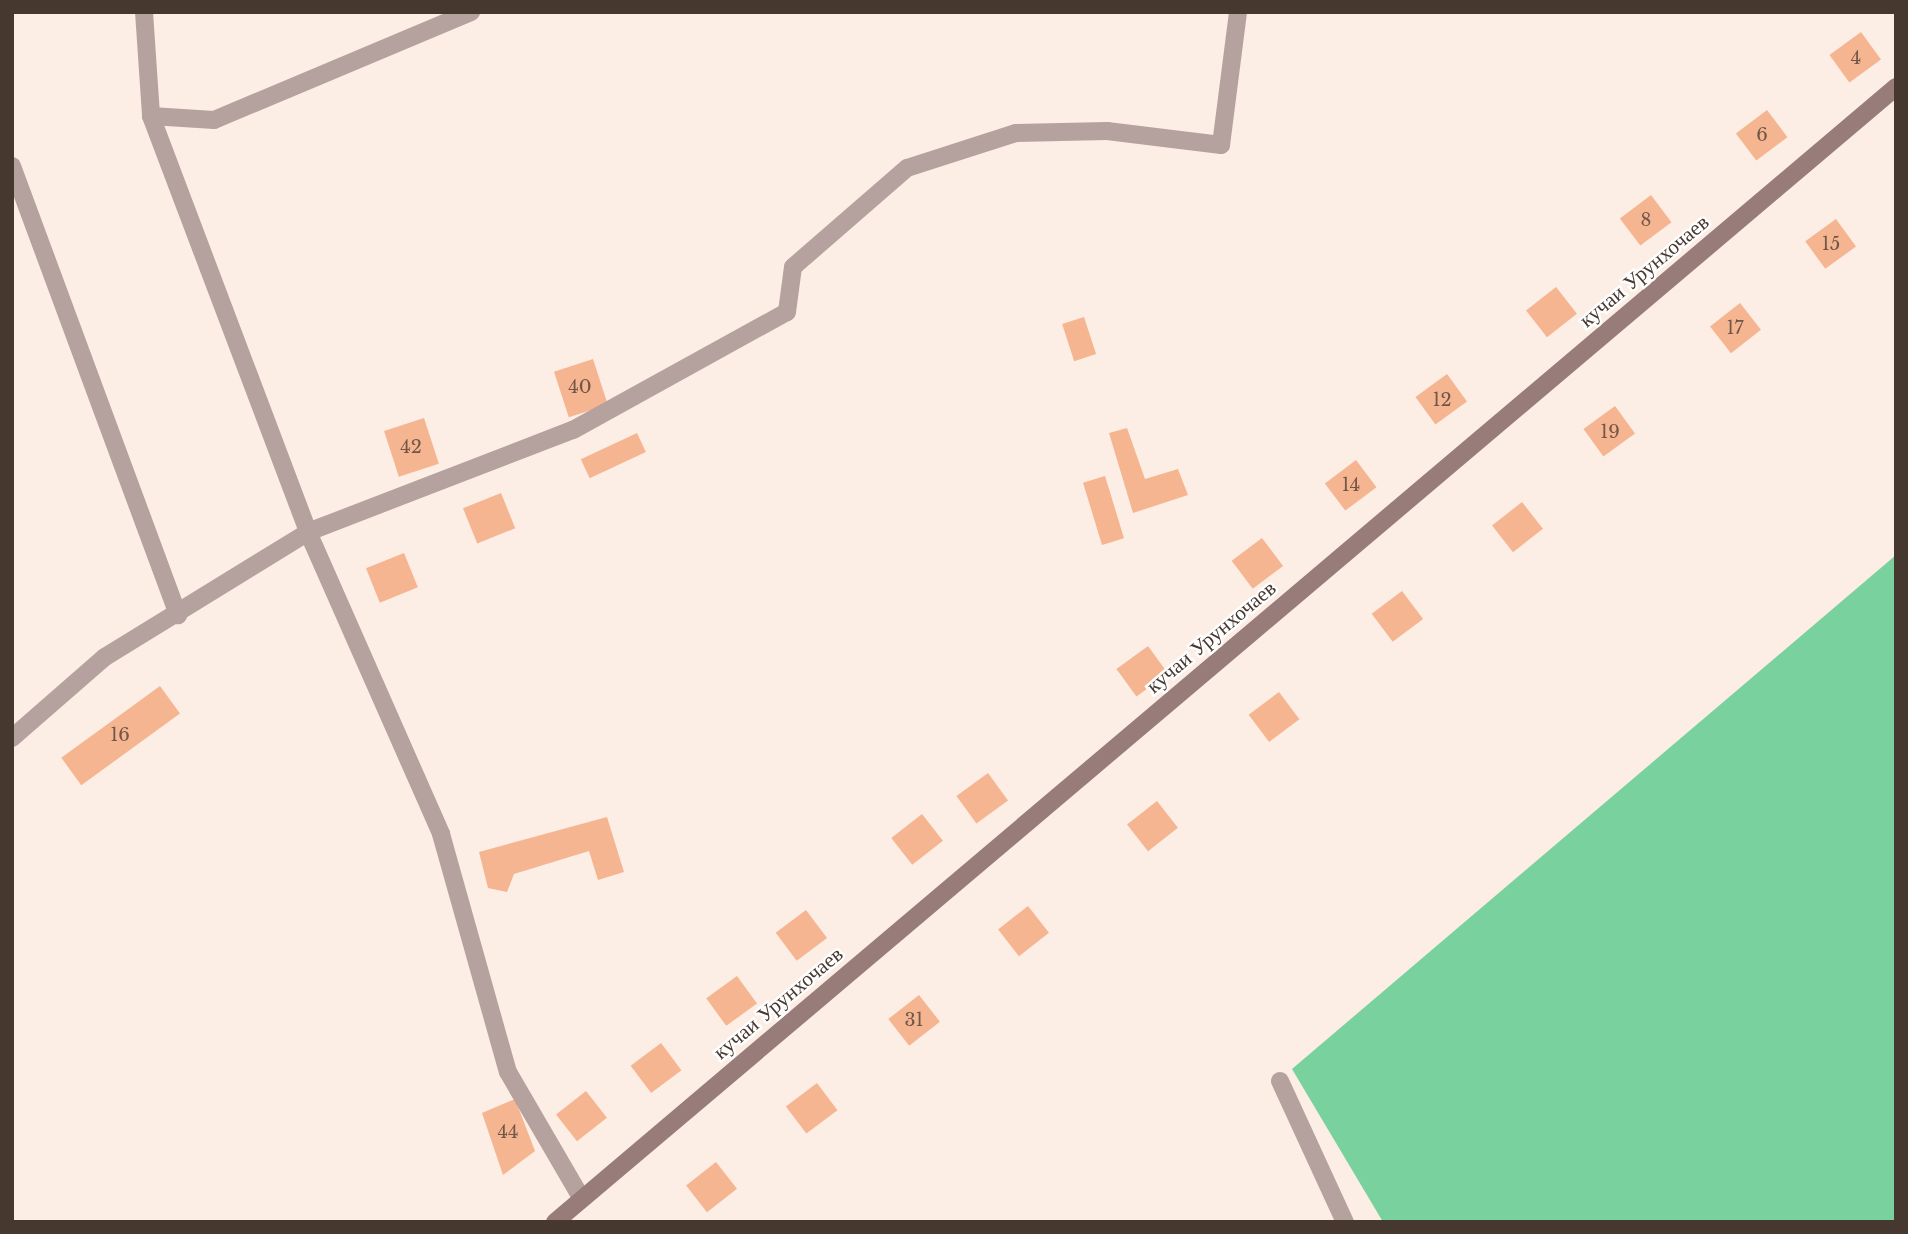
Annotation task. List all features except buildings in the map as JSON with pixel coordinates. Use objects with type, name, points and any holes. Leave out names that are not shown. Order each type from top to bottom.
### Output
[{"type":"street","points":[[144,12],[151,116],[308,532],[442,834],[508,1072],[582,1199]]},
{"type":"street","points":[[151,116],[214,120],[471,12]]},
{"type":"street","points":[[12,738],[104,657],[178,615],[308,532],[573,430],[787,312],[793,267],[907,168],[1016,133],[1107,131],[1221,145],[1238,12]]},
{"type":"street","name":"кучаи Урунхочаев","points":[[555,1222],[1896,87]]},
{"type":"street","points":[[12,166],[178,615]]},
{"type":"street","points":[[1280,1081],[1345,1222]]},
{"type":"green space","points":[[1896,555],[1896,1222],[1383,1222],[1292,1069]]}]
